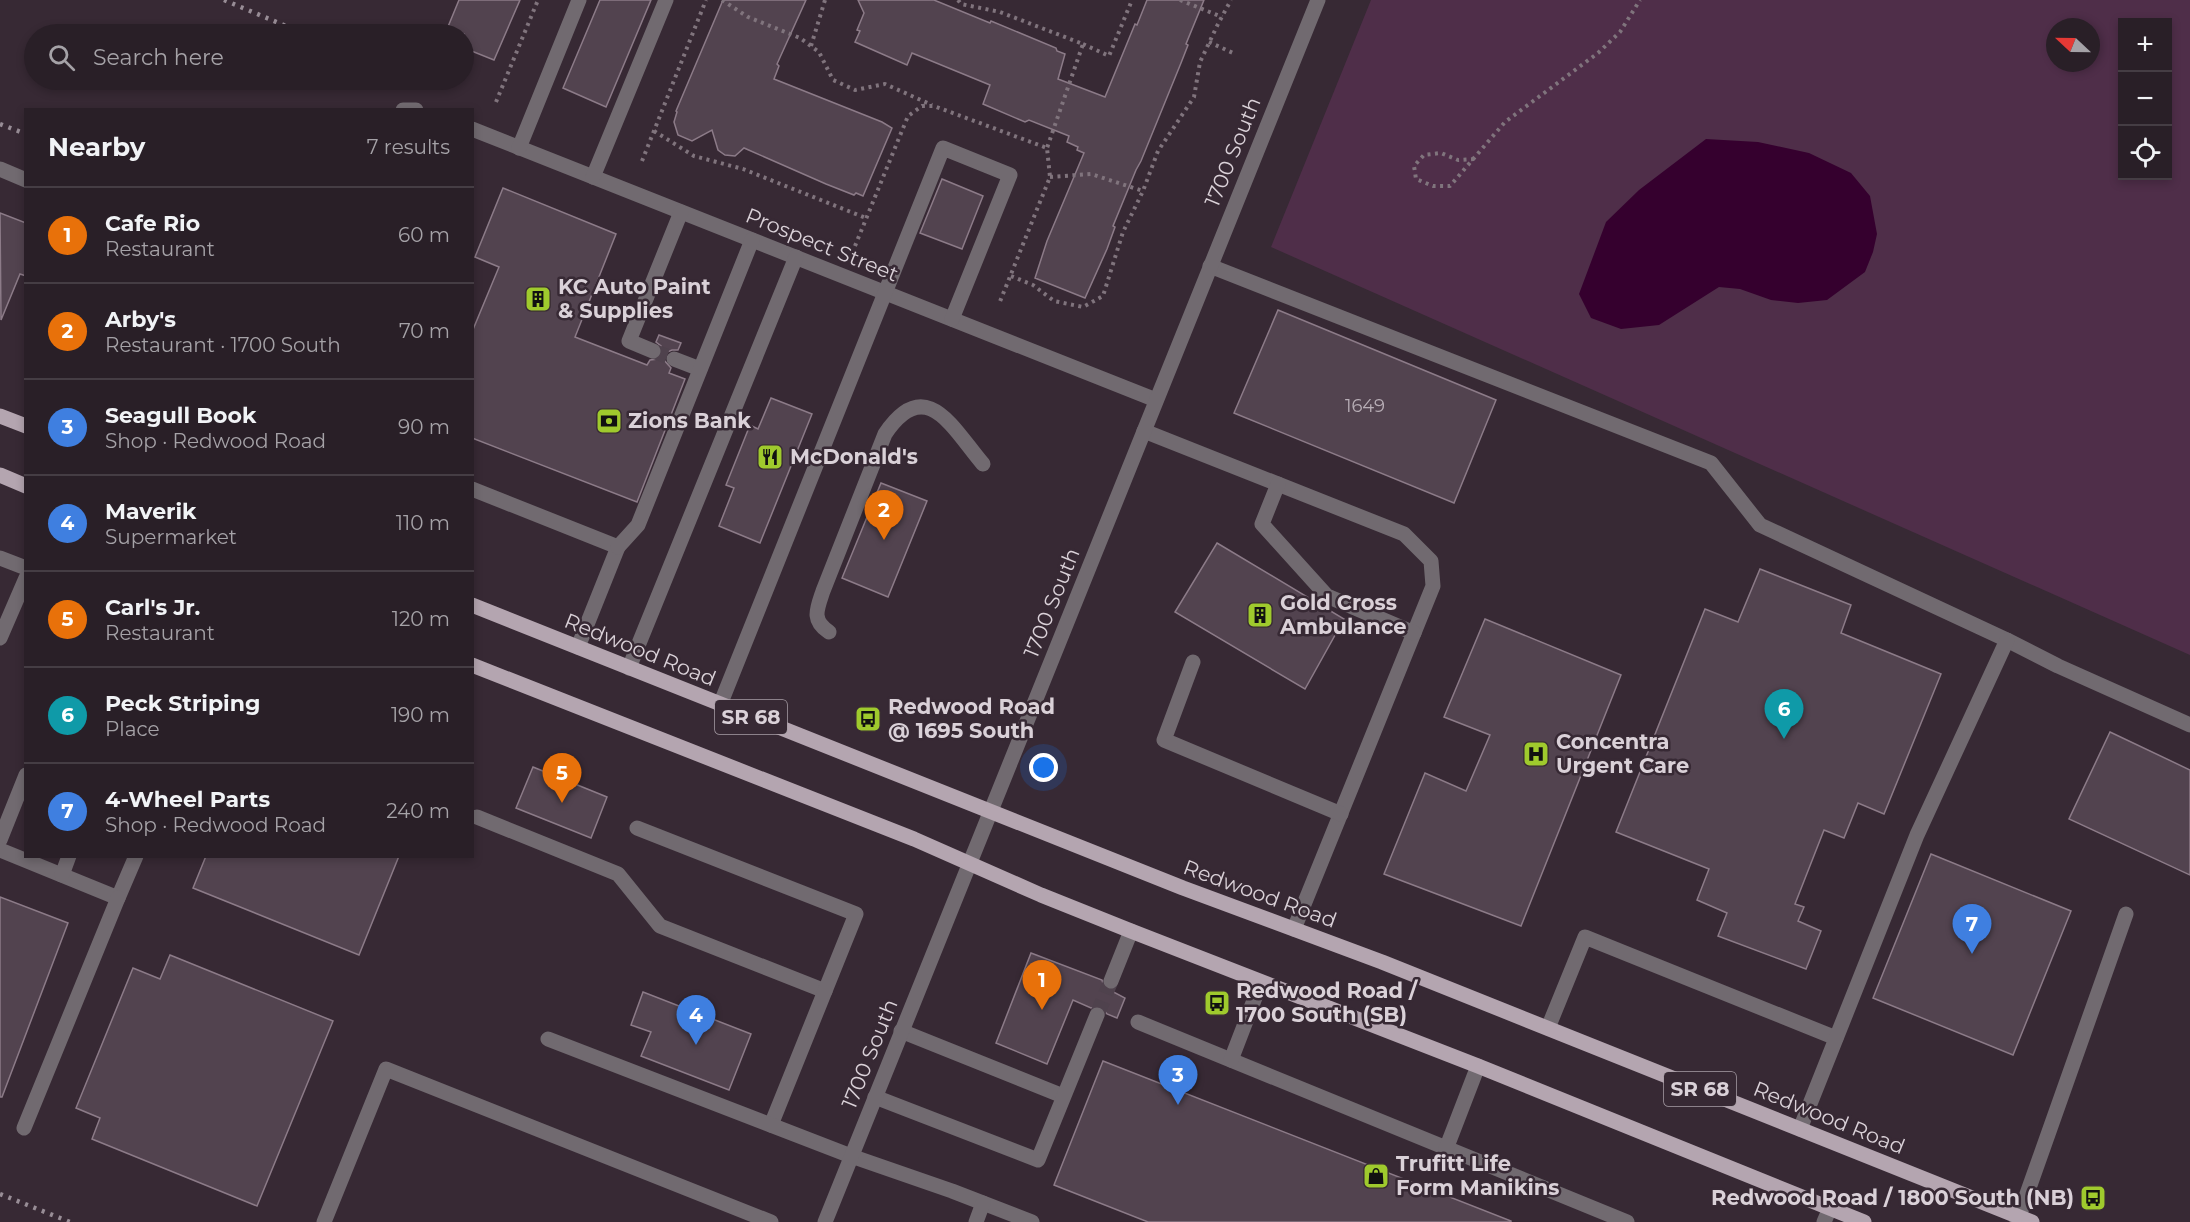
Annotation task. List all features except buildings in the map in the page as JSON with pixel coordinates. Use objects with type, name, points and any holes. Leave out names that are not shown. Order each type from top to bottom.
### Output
[{"type":"main road","points":[[0,416],[24,425]]},
{"type":"main road","points":[[0,475],[24,485]]},
{"type":"main road","name":"Redwood Road","points":[[474,607],[1183,888],[1382,962],[2022,1220]]},
{"type":"main road","name":"SR 68","points":[[474,666],[914,839],[1131,931],[1478,1066],[1827,1215],[1864,1222]]},
{"type":"street","points":[[519,148],[579,0]]},
{"type":"street","points":[[593,177],[666,0]]},
{"type":"street","name":"1700 South","points":[[825,1222],[1318,0]]},
{"type":"street","name":"Prospect Street","points":[[474,130],[1156,400]]},
{"type":"street","points":[[720,705],[943,148],[1010,175],[952,319]]},
{"type":"street","points":[[0,169],[24,179]]},
{"type":"street","points":[[653,351],[629,341],[681,212]]},
{"type":"street","points":[[578,647],[618,547],[638,525],[752,240]]},
{"type":"street","points":[[629,668],[796,257]]},
{"type":"street","points":[[1210,266],[1711,463],[1760,525],[2058,666],[2190,725]]},
{"type":"street","points":[[675,359],[700,369]]},
{"type":"street","points":[[829,632],[817,620],[817,610],[885,434],[895,420],[906,410],[918,406],[929,407],[940,414],[983,464]]},
{"type":"street","points":[[1144,430],[1404,534],[1431,561],[1433,586],[1294,929]]},
{"type":"street","points":[[1278,484],[1262,524],[1327,596],[1414,633]]},
{"type":"street","points":[[474,490],[618,547]]},
{"type":"street","points":[[0,558],[24,567]]},
{"type":"street","points":[[0,638],[24,583]]},
{"type":"street","points":[[1800,1129],[1917,835],[2007,640]]},
{"type":"street","points":[[1193,662],[1164,740],[1341,814]]},
{"type":"street","points":[[0,840],[24,780]]},
{"type":"street","points":[[477,817],[618,874],[660,926],[825,991]]},
{"type":"street","points":[[637,828],[856,914],[771,1125]]},
{"type":"street","points":[[0,850],[118,898]]},
{"type":"street","points":[[62,875],[68,858]]},
{"type":"street","points":[[24,1128],[135,858]]},
{"type":"street","points":[[2022,1220],[2126,914]]},
{"type":"street","points":[[1111,981],[1131,931]]},
{"type":"street","points":[[1548,1028],[1585,937],[1836,1038]]},
{"type":"street","points":[[1231,1060],[1261,982]]},
{"type":"street","points":[[875,1097],[1038,1160],[1097,1016]]},
{"type":"street","points":[[1138,1022],[1627,1222]]},
{"type":"street","points":[[901,1031],[1063,1096]]},
{"type":"street","points":[[548,1040],[851,1156],[1032,1222]]},
{"type":"street","points":[[1446,1149],[1478,1066]]},
{"type":"street","points":[[324,1222],[386,1069],[771,1222]]},
{"type":"street","points":[[976,1222],[983,1203]]},
{"type":"path","points":[[496,102],[538,0]]},
{"type":"path","points":[[642,161],[706,0]]},
{"type":"path","points":[[722,0],[748,17],[800,38],[819,52],[833,80],[855,90],[885,84],[934,106]]},
{"type":"path","points":[[811,46],[825,0]]},
{"type":"path","points":[[958,0],[961,4],[1000,12],[1109,56],[1132,0]]},
{"type":"path","points":[[1180,0],[1222,17]]},
{"type":"path","points":[[1011,276],[1033,285],[1054,301],[1083,307],[1103,296],[1123,232],[1143,191],[1158,151],[1194,97],[1200,62],[1231,0]]},
{"type":"path","points":[[1474,159],[1458,160],[1441,153],[1424,155],[1414,166],[1416,179],[1433,186],[1450,186],[1474,159],[1505,122],[1598,53],[1620,32],[1640,0]]},
{"type":"path","points":[[1209,42],[1235,54]]},
{"type":"path","points":[[1047,148],[1083,44]]},
{"type":"path","points":[[654,131],[694,156],[742,169],[866,218]]},
{"type":"path","points":[[1050,177],[1091,174],[1143,191]]},
{"type":"shaded area","points":[[1371,0],[2190,0],[2190,655],[1271,247]]},
{"type":"shaded area","points":[[1706,139],[1758,142],[1809,153],[1851,173],[1870,196],[1877,234],[1865,272],[1827,300],[1798,303],[1771,300],[1740,289],[1719,287],[1659,325],[1621,329],[1591,318],[1579,294],[1606,222],[1639,190]]},
{"type":"tunnel","points":[[653,351],[674,359]]},
{"type":"tunnel","points":[[1097,1015],[1111,981]]},
{"type":"railway","points":[[224,0],[281,24]]},
{"type":"railway","points":[[0,124],[24,133]]},
{"type":"railway","points":[[0,1194],[70,1222]]},
{"type":"place","name":"KC Auto Paint & Supplies","points":[[538,299]]},
{"type":"place","name":"Zions Bank","points":[[609,421]]},
{"type":"place","name":"McDonald's","points":[[770,457]]},
{"type":"place","name":"Arby's","points":[[884,540]]},
{"type":"place","name":"Gold Cross Ambulance","points":[[1260,615]]},
{"type":"place","name":"Redwood Road @ 1695 South","points":[[868,719]]},
{"type":"place","name":"Peck Striping","points":[[1784,739]]},
{"type":"place","name":"Concentra Urgent Care","points":[[1536,754]]},
{"type":"place","name":"Carl's Jr.","points":[[562,803]]},
{"type":"place","name":"4-Wheel Parts","points":[[1972,954]]},
{"type":"place","name":"Redwood Road / 1700 South (SB)","points":[[1217,1003]]},
{"type":"place","name":"Cafe Rio","points":[[1042,1010]]},
{"type":"place","name":"Maverik","points":[[696,1045]]},
{"type":"place","name":"Seagull Book","points":[[1178,1105]]},
{"type":"place","name":"Trufitt Life Form Manikins","points":[[1376,1176]]},
{"type":"place","name":"Redwood Road / 1800 South (NB)","points":[[2093,1198]]}]
